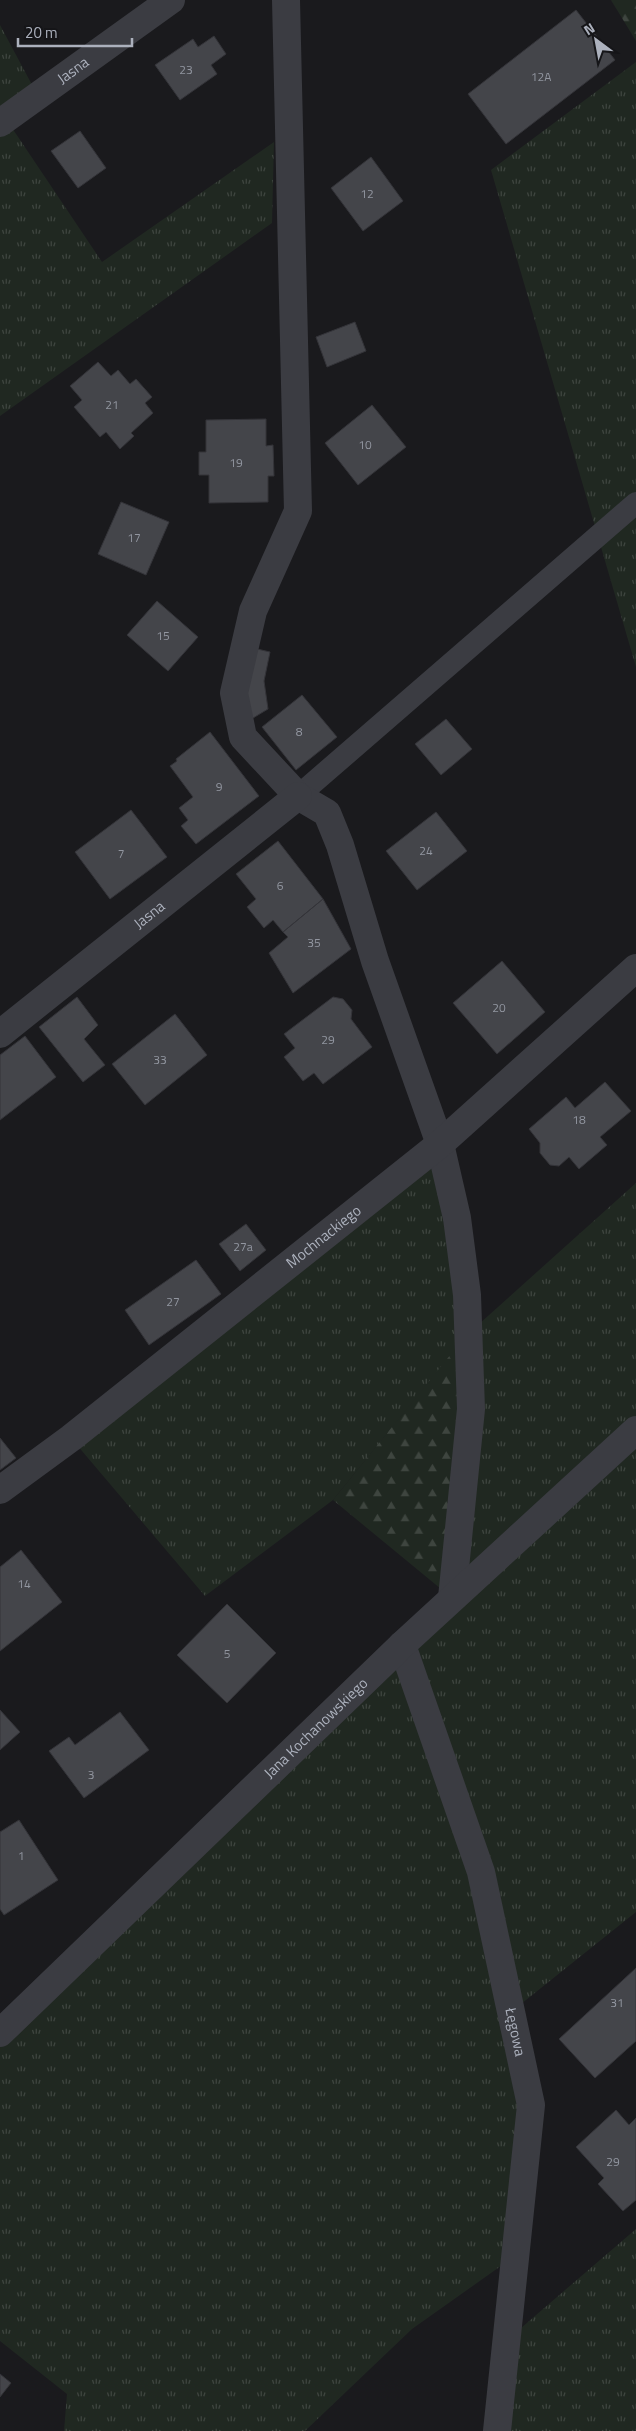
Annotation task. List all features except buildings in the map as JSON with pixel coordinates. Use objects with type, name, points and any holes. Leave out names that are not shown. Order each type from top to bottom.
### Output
[{"type":"street","name":"Jasna","points":[[0,123],[171,0]]},
{"type":"street","points":[[286,0],[298,511],[253,611],[234,693],[243,737],[298,796],[327,813],[340,845],[375,961],[440,1144],[457,1218],[467,1295],[471,1409],[452,1598]]},
{"type":"street","name":"Jasna","points":[[0,1034],[298,796]]},
{"type":"street","name":"Mochnackiego","points":[[0,1490],[70,1438],[440,1144],[636,968]]},
{"type":"street","name":"Jana Kochanowskiego","points":[[0,2033],[402,1645],[636,1430]]},
{"type":"street","name":"Łęgowa","points":[[402,1645],[481,1872],[531,2105],[497,2431]]},
{"type":"lane","points":[[298,796],[636,503]]},
{"type":"green space","points":[[611,0],[636,0],[636,41]]},
{"type":"green space","points":[[0,25],[38,96],[6,119],[102,262],[274,142],[272,223],[0,416]]},
{"type":"green space","points":[[636,62],[636,667],[491,170]]},
{"type":"green space","points":[[436,1131],[469,1333],[636,1183],[636,1912],[511,2012],[531,2105],[515,2256],[412,2329],[305,2431],[64,2431],[67,2394],[0,2341],[0,2033],[452,1598],[468,1334],[333,1500],[205,1596],[71,1438]]},
{"type":"green space","points":[[468,1333],[452,1598],[333,1500]]},
{"type":"green space","points":[[636,2229],[636,2431],[497,2431],[507,2340]]}]
